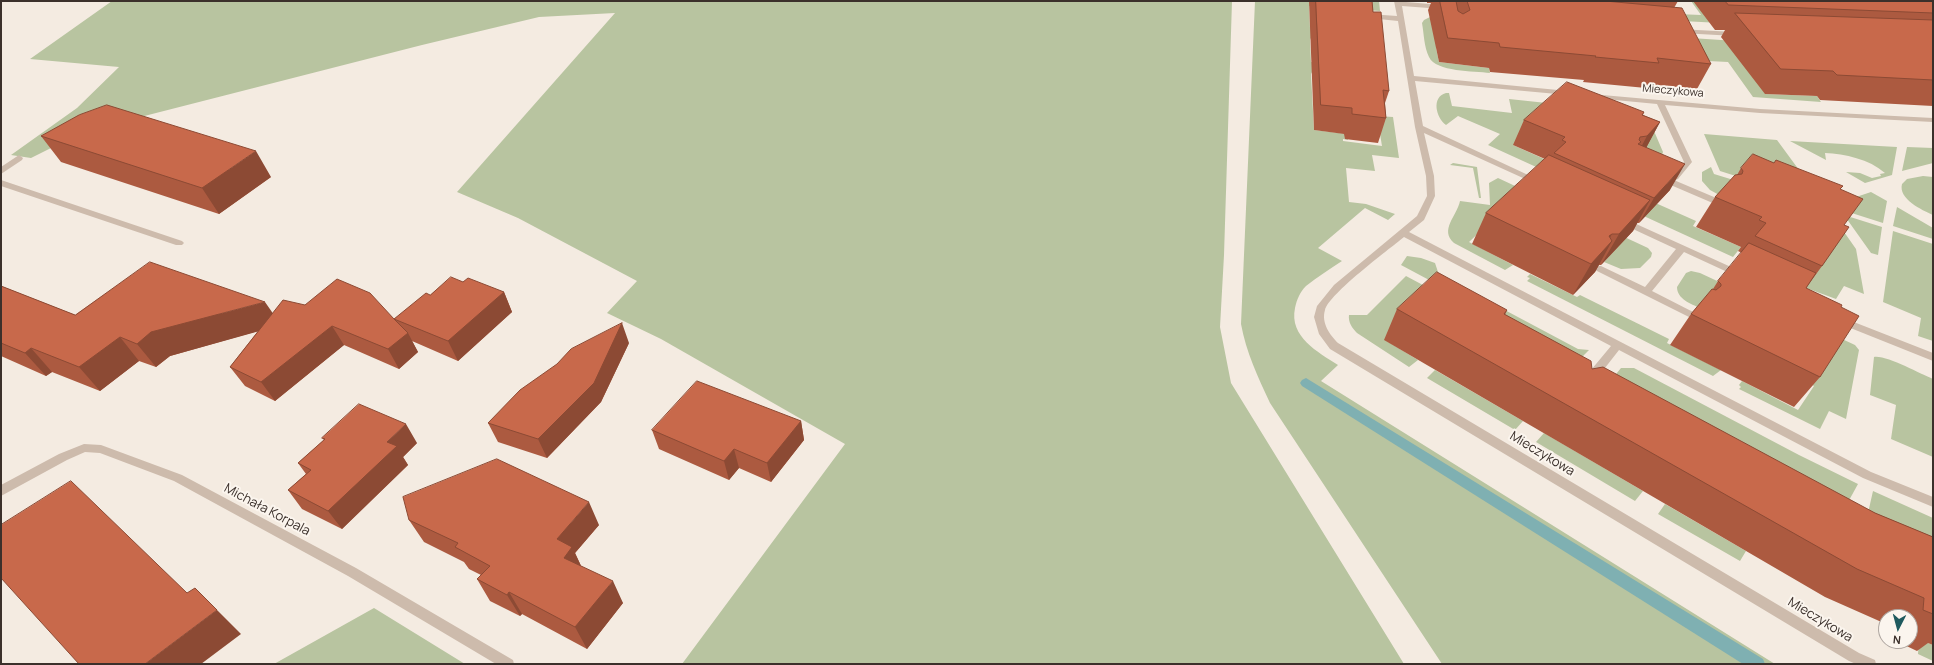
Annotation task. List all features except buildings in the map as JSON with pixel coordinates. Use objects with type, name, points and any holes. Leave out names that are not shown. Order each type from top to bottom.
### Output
[{"type":"street","name":"Mieczykowa","points":[[1449,8],[1398,2],[1412,78],[1419,127],[1430,176],[1431,196],[1421,218],[1337,287],[1320,308],[1319,317],[1324,334],[1334,346],[1854,657],[1870,664]]},
{"type":"street","points":[[1362,15],[1401,19]]},
{"type":"street","points":[[1675,30],[1745,35]]},
{"type":"street","name":"Mieczykowa","points":[[1412,78],[1760,111],[1933,120]]},
{"type":"street","points":[[1660,102],[1688,162],[1671,182]]},
{"type":"street","points":[[1419,127],[1548,186]]},
{"type":"street","points":[[1,170],[19,158]]},
{"type":"street","points":[[1651,173],[1718,202]]},
{"type":"street","points":[[1,183],[179,243]]},
{"type":"street","points":[[1611,216],[1746,278]]},
{"type":"street","points":[[1403,233],[1867,475],[1933,502]]},
{"type":"street","points":[[1646,292],[1682,248]]},
{"type":"street","points":[[1598,268],[1694,316]]},
{"type":"street","points":[[1832,317],[1933,357]]},
{"type":"street","points":[[1582,390],[1618,345]]},
{"type":"street","name":"Michała Korpala","points":[[1,491],[63,457],[84,448],[101,449],[185,482],[352,572],[508,664]]},
{"type":"green space","points":[[112,1],[1232,1],[1224,255],[1220,327],[1231,383],[1404,664],[682,664],[845,444],[661,339],[607,313],[637,281],[518,218],[457,192],[615,13],[539,17],[422,45],[113,124],[61,143],[31,158],[11,155],[77,108],[119,67],[30,59]]},
{"type":"green space","points":[[1255,1],[1379,1],[1380,11],[1309,6],[1310,28],[1315,29],[1310,40],[1311,62],[1317,63],[1311,74],[1314,130],[1347,134],[1348,140],[1343,139],[1343,141],[1382,146],[1377,116],[1393,117],[1399,158],[1372,155],[1375,171],[1346,168],[1349,202],[1366,204],[1395,214],[1388,220],[1365,208],[1318,248],[1342,261],[1319,276],[1306,286],[1300,293],[1295,308],[1294,318],[1296,327],[1314,349],[1338,365],[1321,381],[1775,664],[1442,664],[1270,403],[1253,364],[1243,334],[1241,324]]},
{"type":"green space","points":[[1691,1],[1706,1],[1759,25],[1682,21],[1677,14],[1701,15]]},
{"type":"green space","points":[[1430,17],[1448,49],[1436,48],[1439,62],[1489,68],[1490,73],[1456,70],[1439,66],[1433,62],[1426,49],[1422,23]]},
{"type":"green space","points":[[1691,38],[1933,50],[1765,94],[1817,96],[1821,102],[1753,97],[1728,62],[1708,61]]},
{"type":"green space","points":[[1449,93],[1452,106],[1512,113],[1509,99],[1631,112],[1651,124],[1663,152],[1662,155],[1513,145],[1553,163],[1545,171],[1488,145],[1500,134],[1458,116],[1446,125],[1440,118],[1437,103],[1441,95]]},
{"type":"green space","points":[[1704,134],[1777,140],[1824,204],[1720,171]]},
{"type":"green space","points":[[1790,141],[1897,147],[1892,175],[1865,183],[1846,172],[1860,173],[1872,178],[1881,176],[1880,174],[1885,173],[1872,164],[1849,156],[1825,153],[1826,160]]},
{"type":"green space","points":[[1907,147],[1933,148],[1933,163],[1902,171]]},
{"type":"green space","points":[[1453,163],[1477,167],[1481,198],[1479,198],[1473,168],[1450,165]]},
{"type":"green space","points":[[1711,167],[1714,174],[1828,209],[1856,249],[1864,294],[1844,286],[1836,299],[1798,285],[1723,197],[1710,190],[1702,181],[1702,172]]},
{"type":"green space","points":[[1923,176],[1933,177],[1933,215],[1907,199],[1902,189],[1902,184],[1907,179]]},
{"type":"green space","points":[[1498,178],[1648,248],[1652,253],[1651,257],[1640,268],[1621,269],[1604,262],[1619,245],[1488,224],[1469,242],[1513,265],[1505,270],[1454,243],[1448,233],[1450,223],[1460,201],[1490,205],[1489,183]]},
{"type":"green space","points":[[1561,178],[1615,185],[1696,221],[1693,226],[1741,247],[1733,257]]},
{"type":"green space","points":[[1871,192],[1887,201],[1883,223],[1839,209],[1835,204]]},
{"type":"green space","points":[[1897,207],[1933,228],[1933,239],[1893,226]]},
{"type":"green space","points":[[1844,215],[1882,227],[1878,255],[1871,253]]},
{"type":"green space","points":[[1893,231],[1933,244],[1933,341],[1918,336],[1921,318],[1883,302]]},
{"type":"green space","points":[[1407,256],[1421,258],[1435,263],[1439,275],[1578,349],[1589,350],[1579,360],[1401,265]]},
{"type":"green space","points":[[1691,271],[1700,273],[1855,345],[1859,350],[1846,419],[1829,411],[1820,429],[1739,389],[1741,387],[1739,385],[1742,381],[1798,410],[1814,386],[1700,308],[1682,298],[1679,295],[1677,287],[1686,273]]},
{"type":"green space","points":[[1530,274],[1577,297],[1580,295],[1669,339],[1667,343],[1721,370],[1713,376],[1527,281],[1530,278],[1527,277]]},
{"type":"green space","points":[[1406,276],[1575,366],[1385,340],[1418,360],[1409,367],[1357,333],[1349,320],[1349,315],[1367,315]]},
{"type":"green space","points":[[1874,357],[1887,359],[1933,379],[1933,457],[1891,439],[1896,405],[1870,395]]},
{"type":"green space","points":[[1621,368],[1634,368],[1799,455],[1858,484],[1847,504],[1612,379]]},
{"type":"green space","points":[[1435,370],[1523,421],[1515,430],[1427,378]]},
{"type":"green space","points":[[1544,433],[1643,491],[1635,501],[1536,442]]},
{"type":"green space","points":[[1873,491],[1933,518],[1933,543],[1868,513]]},
{"type":"green space","points":[[1665,504],[1746,551],[1740,561],[1658,514]]},
{"type":"green space","points":[[374,608],[465,664],[274,664]]},
{"type":"green space","points":[[1919,639],[1933,645],[1933,661],[1918,654]]},
{"type":"waterway","points":[[1306,383],[1757,664]]}]
